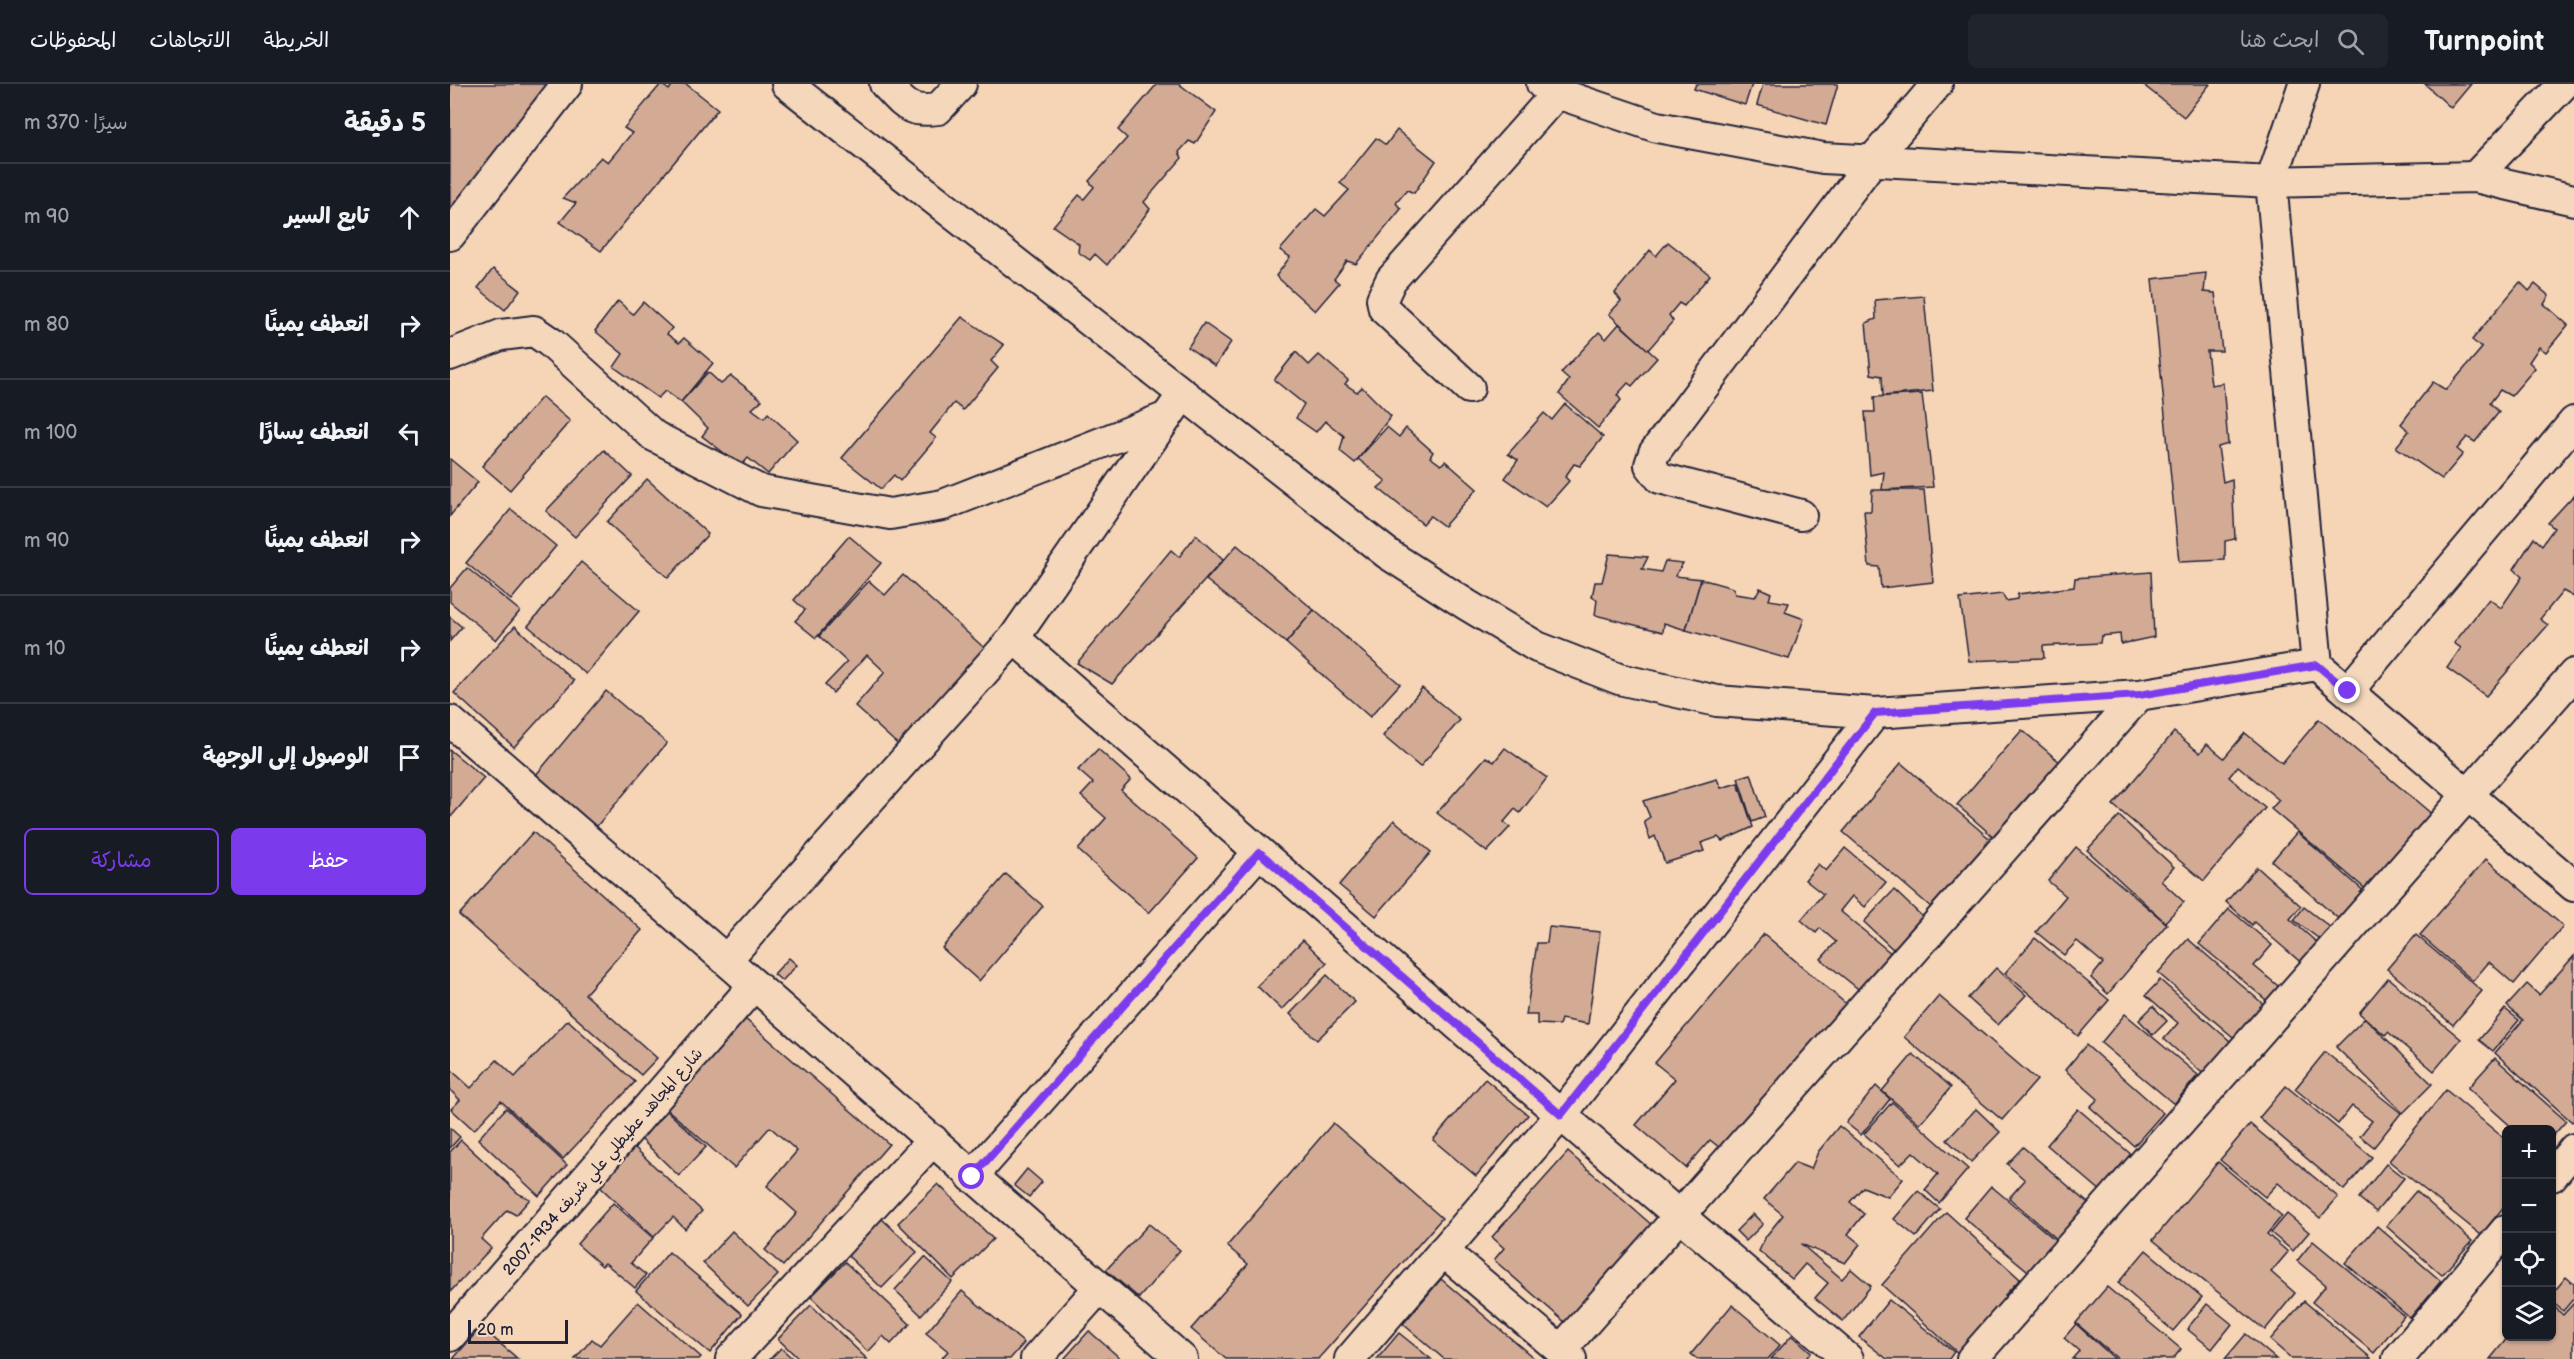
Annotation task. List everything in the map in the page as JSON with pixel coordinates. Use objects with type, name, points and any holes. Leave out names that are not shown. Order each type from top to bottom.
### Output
[{"type":"street","points":[[450,235],[567,84]]},
{"type":"street","points":[[787,84],[1175,406],[1388,554],[1467,605],[1537,646],[1619,679],[1717,701],[1875,713],[2139,695],[2317,665]]},
{"type":"street","points":[[885,84],[909,108],[924,111],[938,109],[961,84]]},
{"type":"street","points":[[1801,515],[1660,478],[1650,465],[1654,453],[1872,161],[1937,84]]},
{"type":"street","points":[[2304,84],[2271,182],[2317,665],[2574,886]]},
{"type":"street","points":[[2475,177],[2564,84]]},
{"type":"street","points":[[1469,388],[1384,309],[1382,299],[1391,280],[1550,89],[1657,127],[1823,158],[2271,182],[2475,177],[2574,200]]},
{"type":"street","points":[[450,355],[501,335],[534,331],[550,342],[654,436],[761,491],[890,514],[943,506],[1175,406]]},
{"type":"street","points":[[726,960],[1014,638],[1175,406]]},
{"type":"street","points":[[2348,691],[2574,422]]},
{"type":"street","points":[[1014,638],[1561,1115],[1848,1359]]},
{"type":"street","points":[[1972,1359],[2574,674]]},
{"type":"street","points":[[1443,1251],[1566,1355],[1681,1216],[2139,695]]},
{"type":"street","points":[[1350,1359],[1561,1115],[1875,713]]},
{"type":"street","points":[[450,721],[1182,1359]]},
{"type":"street","points":[[972,1177],[1259,852]]},
{"type":"street","name":"شارع المجاهد عطيطلي علي شريف 1934-2007","points":[[450,1336],[754,985]]},
{"type":"street","points":[[731,1359],[933,1140]]},
{"type":"street","points":[[2556,1171],[2574,1149]]},
{"type":"street","points":[[2398,1359],[2503,1233]]},
{"type":"street","points":[[1036,1359],[1099,1288]]},
{"type":"building","points":[[450,84],[559,84],[450,218]]},
{"type":"building","points":[[661,84],[669,90],[673,84],[686,84],[718,109],[601,251],[560,222],[576,203],[563,198],[601,157],[608,162],[632,133],[624,128]]},
{"type":"building","points":[[1157,84],[1179,84],[1216,112],[1195,144],[1189,141],[1179,152],[1182,158],[1144,202],[1150,209],[1107,265],[1095,254],[1090,260],[1078,252],[1079,244],[1053,226],[1079,195],[1084,199],[1094,187],[1089,181],[1127,138],[1118,130]]},
{"type":"building","points":[[1696,84],[1752,84],[1745,105],[1694,89]]},
{"type":"building","points":[[1763,84],[1838,84],[1826,125],[1757,105]]},
{"type":"building","points":[[2142,84],[2210,84],[2184,117]]},
{"type":"building","points":[[2425,84],[2471,84],[2451,108]]},
{"type":"building","points":[[1397,130],[1436,161],[1414,193],[1407,190],[1396,203],[1401,209],[1356,264],[1347,261],[1334,279],[1339,283],[1315,311],[1276,276],[1290,257],[1280,250],[1316,209],[1325,216],[1349,190],[1340,183],[1376,138],[1386,145]]},
{"type":"building","points":[[1668,242],[1710,275],[1684,306],[1679,303],[1669,315],[1673,321],[1648,350],[1609,314],[1621,301],[1615,293],[1650,250],[1656,256]]},
{"type":"building","points":[[493,269],[520,290],[505,310],[478,288]]},
{"type":"building","points":[[2206,273],[2204,292],[2215,293],[2222,351],[2207,351],[2211,385],[2223,383],[2228,444],[2218,447],[2223,482],[2232,479],[2235,539],[2225,541],[2225,560],[2179,562],[2152,279]]},
{"type":"building","points":[[2520,282],[2529,291],[2535,284],[2549,296],[2544,304],[2568,325],[2546,352],[2539,347],[2529,362],[2535,368],[2511,396],[2500,390],[2490,403],[2499,412],[2475,442],[2467,437],[2457,449],[2463,454],[2442,479],[2396,447],[2409,431],[2401,424],[2433,382],[2446,390],[2482,348],[2472,340]]},
{"type":"building","points":[[1924,296],[1933,391],[1883,396],[1882,376],[1871,374],[1866,323],[1876,319],[1875,300]]},
{"type":"building","points":[[618,301],[633,314],[643,302],[672,328],[667,334],[679,343],[684,338],[713,363],[681,402],[665,391],[658,398],[614,367],[623,354],[595,331]]},
{"type":"building","points":[[962,317],[1004,345],[991,361],[998,368],[963,410],[954,403],[930,433],[936,438],[900,481],[894,475],[881,489],[842,458]]},
{"type":"building","points":[[1204,323],[1231,342],[1215,366],[1188,347]]},
{"type":"building","points":[[1619,324],[1657,358],[1632,386],[1628,383],[1617,395],[1621,400],[1598,428],[1559,394],[1569,380],[1561,373],[1599,332],[1606,339]]},
{"type":"building","points":[[1296,352],[1309,365],[1319,355],[1348,380],[1345,384],[1357,392],[1362,387],[1391,416],[1355,463],[1340,451],[1344,436],[1325,421],[1316,432],[1296,418],[1304,404],[1274,380]]},
{"type":"building","points":[[708,372],[721,384],[731,376],[762,400],[752,409],[764,418],[768,413],[797,440],[768,474],[748,458],[741,466],[702,436],[708,428],[681,402]]},
{"type":"building","points":[[1922,394],[1933,487],[1882,490],[1884,472],[1870,475],[1865,412],[1875,412],[1874,397]]},
{"type":"building","points":[[542,397],[570,421],[510,490],[482,466]]},
{"type":"building","points":[[1565,404],[1603,437],[1580,466],[1574,464],[1565,477],[1569,481],[1546,507],[1505,478],[1518,460],[1508,454],[1544,413],[1552,420]]},
{"type":"building","points":[[1387,427],[1399,437],[1406,428],[1433,452],[1430,457],[1441,465],[1445,461],[1477,489],[1444,526],[1430,516],[1423,524],[1378,488],[1386,481],[1358,459]]},
{"type":"building","points":[[604,450],[632,476],[575,537],[546,511]]},
{"type":"building","points":[[450,459],[478,482],[450,516]]},
{"type":"building","points":[[647,479],[708,534],[668,578],[607,522]]},
{"type":"building","points":[[1872,490],[1924,490],[1933,582],[1881,588],[1879,567],[1869,566],[1864,511],[1871,511]]},
{"type":"building","points":[[2574,495],[2574,597],[2563,591],[2540,619],[2548,625],[2486,696],[2447,668],[2461,648],[2454,643],[2489,599],[2501,608],[2522,577],[2514,569],[2534,538],[2542,545],[2554,528],[2548,523]]},
{"type":"building","points":[[511,509],[556,546],[511,600],[466,563]]},
{"type":"building","points":[[1196,535],[1223,560],[1112,684],[1077,663],[1171,550],[1179,557]]},
{"type":"building","points":[[849,536],[881,563],[816,638],[795,621],[805,610],[794,600]]},
{"type":"building","points":[[1237,545],[1314,610],[1286,643],[1206,580]]},
{"type":"building","points":[[1609,554],[1648,557],[1642,569],[1661,572],[1665,561],[1683,563],[1675,576],[1701,579],[1686,630],[1664,623],[1663,632],[1595,615],[1597,600],[1592,597],[1595,582],[1602,582]]},
{"type":"building","points":[[581,562],[639,611],[586,674],[528,626]]},
{"type":"building","points":[[467,568],[520,611],[496,640],[450,602],[450,588]]},
{"type":"building","points":[[2151,572],[2154,637],[2121,644],[2120,634],[2101,636],[2100,643],[2043,646],[2044,658],[1969,661],[1960,599],[2002,594],[2006,601],[2017,599],[2018,594],[2074,587],[2075,578]]},
{"type":"building","points":[[903,575],[991,654],[904,750],[855,706],[885,672],[867,655],[833,693],[825,685],[847,662],[819,636],[869,581],[885,595]]},
{"type":"building","points":[[1701,579],[1733,588],[1735,594],[1755,597],[1760,588],[1771,593],[1769,600],[1789,603],[1785,612],[1804,619],[1789,659],[1686,630]]},
{"type":"building","points":[[1314,610],[1400,684],[1370,717],[1286,643]]},
{"type":"building","points":[[450,617],[462,627],[450,641]]},
{"type":"building","points":[[515,626],[574,681],[514,747],[454,693]]},
{"type":"building","points":[[1422,688],[1460,720],[1420,767],[1383,736]]},
{"type":"building","points":[[606,691],[667,743],[591,833],[531,781]]},
{"type":"building","points":[[2319,719],[2433,815],[2369,892],[2271,809],[2279,800],[2238,766],[2229,777],[2265,808],[2204,881],[2113,805],[2174,732],[2200,753],[2207,744],[2224,758],[2245,733],[2282,763]]},
{"type":"building","points":[[2022,730],[2061,763],[1996,839],[1957,805]]},
{"type":"building","points":[[1505,748],[1547,778],[1520,813],[1515,809],[1504,822],[1510,827],[1487,852],[1437,813],[1486,757],[1494,762]]},
{"type":"building","points":[[1098,749],[1131,779],[1121,790],[1198,858],[1149,913],[1078,850],[1106,818],[1081,796],[1093,783],[1078,770]]},
{"type":"building","points":[[450,750],[484,778],[450,818]]},
{"type":"building","points":[[1901,763],[1996,844],[1938,913],[1843,832]]},
{"type":"building","points":[[1751,774],[1765,817],[1752,822],[1738,778]]},
{"type":"building","points":[[1717,779],[1721,788],[1738,783],[1753,827],[1722,841],[1718,837],[1701,843],[1704,851],[1665,863],[1655,836],[1650,839],[1644,821],[1650,817],[1643,801]]},
{"type":"building","points":[[2119,816],[2174,867],[2161,881],[2184,902],[2165,922],[2087,850]]},
{"type":"building","points":[[1394,820],[1431,852],[1376,916],[1339,885]]},
{"type":"building","points":[[533,832],[642,930],[585,994],[657,1058],[641,1075],[459,915]]},
{"type":"building","points":[[2297,832],[2366,893],[2341,921],[2272,861]]},
{"type":"building","points":[[2076,847],[2167,924],[2108,994],[2091,978],[2103,963],[2077,941],[2064,955],[2036,932],[2066,896],[2048,881]]},
{"type":"building","points":[[1845,848],[1886,882],[1865,907],[1852,896],[1840,911],[1898,959],[1867,996],[1821,959],[1836,942],[1820,928],[1816,933],[1801,920],[1823,894],[1805,880],[1818,864],[1826,871]]},
{"type":"building","points":[[2486,859],[2563,926],[2514,984],[2489,962],[2473,981],[2420,935]]},
{"type":"building","points":[[2257,867],[2301,906],[2290,919],[2322,947],[2305,966],[2254,922],[2252,925],[2226,902]]},
{"type":"building","points":[[1006,874],[1043,906],[979,981],[942,948]]},
{"type":"building","points":[[1894,890],[1927,921],[1897,953],[1864,922]]},
{"type":"building","points":[[2304,907],[2331,928],[2322,941],[2294,920]]},
{"type":"building","points":[[2229,909],[2272,945],[2254,966],[2283,990],[2271,1004],[2199,944]]},
{"type":"building","points":[[1549,927],[1600,932],[1588,1024],[1561,1019],[1559,1025],[1537,1024],[1537,1015],[1526,1015],[1537,943],[1547,943]]},
{"type":"building","points":[[1764,934],[1852,1009],[1729,1155],[1710,1140],[1686,1168],[1636,1125],[1675,1079],[1655,1063]]},
{"type":"building","points":[[2416,935],[2482,991],[2453,1025],[2387,969]]},
{"type":"building","points":[[2035,938],[2109,1000],[2078,1036],[2005,973]]},
{"type":"building","points":[[2188,939],[2269,1009],[2240,1043],[2158,973]]},
{"type":"building","points":[[1303,940],[1327,963],[1282,1010],[1257,986]]},
{"type":"building","points":[[2574,956],[2574,1120],[2572,1122],[2495,1053],[2523,1020],[2507,1006],[2527,984],[2539,995]]},
{"type":"building","points":[[789,958],[797,965],[782,981],[774,974]]},
{"type":"building","points":[[1996,968],[2026,995],[1998,1025],[1968,998]]},
{"type":"building","points":[[1327,975],[1355,1002],[1317,1040],[1290,1014]]},
{"type":"building","points":[[2388,978],[2461,1039],[2434,1071],[2388,1032],[2385,1035],[2359,1013]]},
{"type":"building","points":[[2160,980],[2237,1047],[2209,1079],[2164,1039],[2178,1023],[2146,995]]},
{"type":"building","points":[[1939,996],[2037,1080],[2002,1120],[1904,1037]]},
{"type":"building","points":[[2153,1006],[2167,1021],[2153,1035],[2139,1020]]},
{"type":"building","points":[[2505,1009],[2519,1020],[2493,1051],[2479,1040]]},
{"type":"building","points":[[2125,1014],[2198,1075],[2174,1104],[2101,1043]]},
{"type":"building","points":[[744,1018],[889,1144],[783,1266],[765,1250],[797,1213],[767,1186],[797,1151],[770,1127],[734,1168],[660,1103]]},
{"type":"building","points":[[2365,1018],[2432,1084],[2403,1113],[2336,1047]]},
{"type":"building","points":[[568,1020],[635,1082],[563,1159],[501,1101],[474,1130],[451,1109],[460,1100],[450,1090],[450,1069],[471,1088],[497,1060],[515,1077]]},
{"type":"building","points":[[2086,1045],[2163,1113],[2134,1146],[2090,1107],[2098,1099],[2065,1070]]},
{"type":"building","points":[[2325,1052],[2401,1113],[2374,1147],[2360,1136],[2372,1121],[2352,1106],[2338,1124],[2295,1089]]},
{"type":"building","points":[[1913,1054],[1951,1087],[1920,1124],[1882,1091]]},
{"type":"building","points":[[2495,1058],[2566,1121],[2556,1132],[2556,1125],[2509,1125],[2468,1088]]},
{"type":"building","points":[[1485,1079],[1528,1115],[1476,1176],[1433,1140]]},
{"type":"building","points":[[1876,1086],[1890,1099],[1861,1135],[1846,1123]]},
{"type":"building","points":[[2286,1086],[2372,1157],[2344,1190],[2259,1118]]},
{"type":"building","points":[[2446,1090],[2502,1137],[2502,1209],[2481,1235],[2389,1161]]},
{"type":"building","points":[[1892,1102],[1968,1169],[1939,1203],[1925,1190],[1938,1174],[1913,1152],[1900,1165],[1864,1134]]},
{"type":"building","points":[[506,1108],[567,1165],[539,1196],[478,1139]]},
{"type":"building","points":[[1976,1109],[2000,1132],[1971,1162],[1947,1140]]},
{"type":"building","points":[[2078,1109],[2133,1156],[2102,1192],[2047,1145]]},
{"type":"building","points":[[667,1111],[706,1147],[679,1176],[641,1139]]},
{"type":"building","points":[[1333,1123],[1442,1218],[1318,1359],[1226,1359],[1191,1329],[1248,1264],[1227,1246]]},
{"type":"building","points":[[2250,1124],[2338,1197],[2320,1218],[2278,1183],[2265,1197],[2220,1160]]},
{"type":"building","points":[[1839,1126],[1903,1179],[1888,1197],[1863,1187],[1850,1202],[1864,1214],[1848,1234],[1860,1244],[1845,1263],[1801,1244],[1842,1279],[1851,1269],[1871,1286],[1843,1321],[1815,1298],[1828,1283],[1805,1264],[1792,1279],[1759,1251],[1766,1236],[1783,1215],[1764,1199],[1795,1163],[1811,1169],[1818,1152]]},
{"type":"building","points":[[450,1128],[460,1137],[450,1148]]},
{"type":"building","points":[[461,1140],[519,1194],[530,1199],[516,1215],[507,1210],[481,1239],[491,1248],[450,1292],[450,1152]]},
{"type":"building","points":[[634,1147],[702,1211],[685,1229],[673,1217],[654,1237],[598,1185]]},
{"type":"building","points":[[2023,1147],[2095,1209],[2064,1245],[2009,1198],[2025,1180],[2007,1164]]},
{"type":"building","points":[[1568,1152],[1653,1226],[1567,1324],[1494,1260],[1504,1248],[1492,1237]]},
{"type":"building","points":[[2218,1162],[2282,1216],[2267,1234],[2288,1252],[2271,1272],[2295,1293],[2265,1330],[2153,1240]]},
{"type":"building","points":[[2386,1164],[2404,1178],[2376,1212],[2359,1198]]},
{"type":"building","points":[[1027,1169],[1042,1182],[1029,1197],[1014,1185]]},
{"type":"building","points":[[938,1184],[993,1239],[953,1279],[898,1223]]},
{"type":"building","points":[[1991,1186],[2065,1248],[2039,1280],[1964,1218]]},
{"type":"building","points":[[1918,1191],[1940,1209],[1916,1237],[1894,1219]]},
{"type":"building","points":[[2416,1191],[2472,1241],[2442,1275],[2386,1226]]},
{"type":"building","points":[[613,1203],[653,1238],[631,1263],[646,1275],[635,1288],[605,1263],[602,1266],[577,1244]]},
{"type":"building","points":[[1946,1212],[2020,1279],[2005,1295],[2010,1300],[1960,1355],[1882,1285]]},
{"type":"building","points":[[1753,1214],[1763,1224],[1746,1241],[1736,1231]]},
{"type":"building","points":[[2287,1214],[2309,1232],[2293,1251],[2271,1233]]},
{"type":"building","points":[[881,1218],[917,1252],[882,1288],[847,1255]]},
{"type":"building","points":[[1149,1224],[1180,1250],[1139,1298],[1106,1270]]},
{"type":"building","points":[[2377,1226],[2441,1281],[2410,1318],[2345,1263]]},
{"type":"building","points":[[732,1231],[778,1275],[748,1306],[703,1263]]},
{"type":"building","points":[[2313,1241],[2404,1316],[2374,1353],[2312,1302],[2326,1285],[2297,1261]]},
{"type":"building","points":[[2146,1250],[2202,1297],[2173,1331],[2118,1283]]},
{"type":"building","points":[[669,1252],[742,1314],[710,1353],[636,1291]]},
{"type":"building","points":[[925,1257],[952,1282],[921,1315],[895,1290]]},
{"type":"building","points":[[845,1262],[910,1324],[891,1344],[883,1336],[868,1352],[811,1297]]},
{"type":"building","points":[[2566,1277],[2574,1284],[2574,1298],[2563,1311],[2556,1305],[2556,1289]]},
{"type":"building","points":[[1441,1279],[1535,1359],[1444,1359],[1403,1324]]},
{"type":"building","points":[[2107,1287],[2181,1349],[2173,1359],[2118,1359],[2076,1323]]},
{"type":"building","points":[[962,1291],[1024,1343],[1010,1359],[941,1359],[948,1351],[926,1333]]},
{"type":"building","points":[[1889,1300],[1954,1352],[1949,1359],[1887,1359],[1859,1337]]},
{"type":"building","points":[[2304,1301],[2371,1358],[2292,1359],[2270,1340]]},
{"type":"building","points":[[638,1302],[701,1357],[699,1359],[575,1359],[592,1339],[600,1345]]},
{"type":"building","points":[[2574,1303],[2574,1359],[2490,1359],[2505,1341],[2556,1341],[2556,1309],[2563,1315]]},
{"type":"building","points":[[2207,1304],[2232,1324],[2212,1349],[2187,1329]]},
{"type":"building","points":[[811,1305],[867,1359],[799,1359],[778,1339]]},
{"type":"building","points":[[1732,1305],[1780,1345],[1768,1359],[1697,1359],[1691,1354]]},
{"type":"building","points":[[2076,1324],[2115,1359],[2072,1359],[2079,1351],[2064,1338]]},
{"type":"building","points":[[481,1327],[518,1359],[453,1359]]},
{"type":"building","points":[[1089,1331],[1121,1359],[1064,1359]]},
{"type":"building","points":[[1399,1333],[1431,1359],[1377,1359]]},
{"type":"building","points":[[2246,1334],[2276,1359],[2225,1359]]},
{"type":"building","points":[[1792,1335],[1811,1352],[1807,1357],[1810,1359],[1771,1359]]},
{"type":"building","points":[[781,1348],[793,1359],[770,1359]]},
{"type":"route","points":[[972,1177],[1259,852],[1561,1115],[1875,713],[2139,695],[2317,665],[2348,691]]}]
